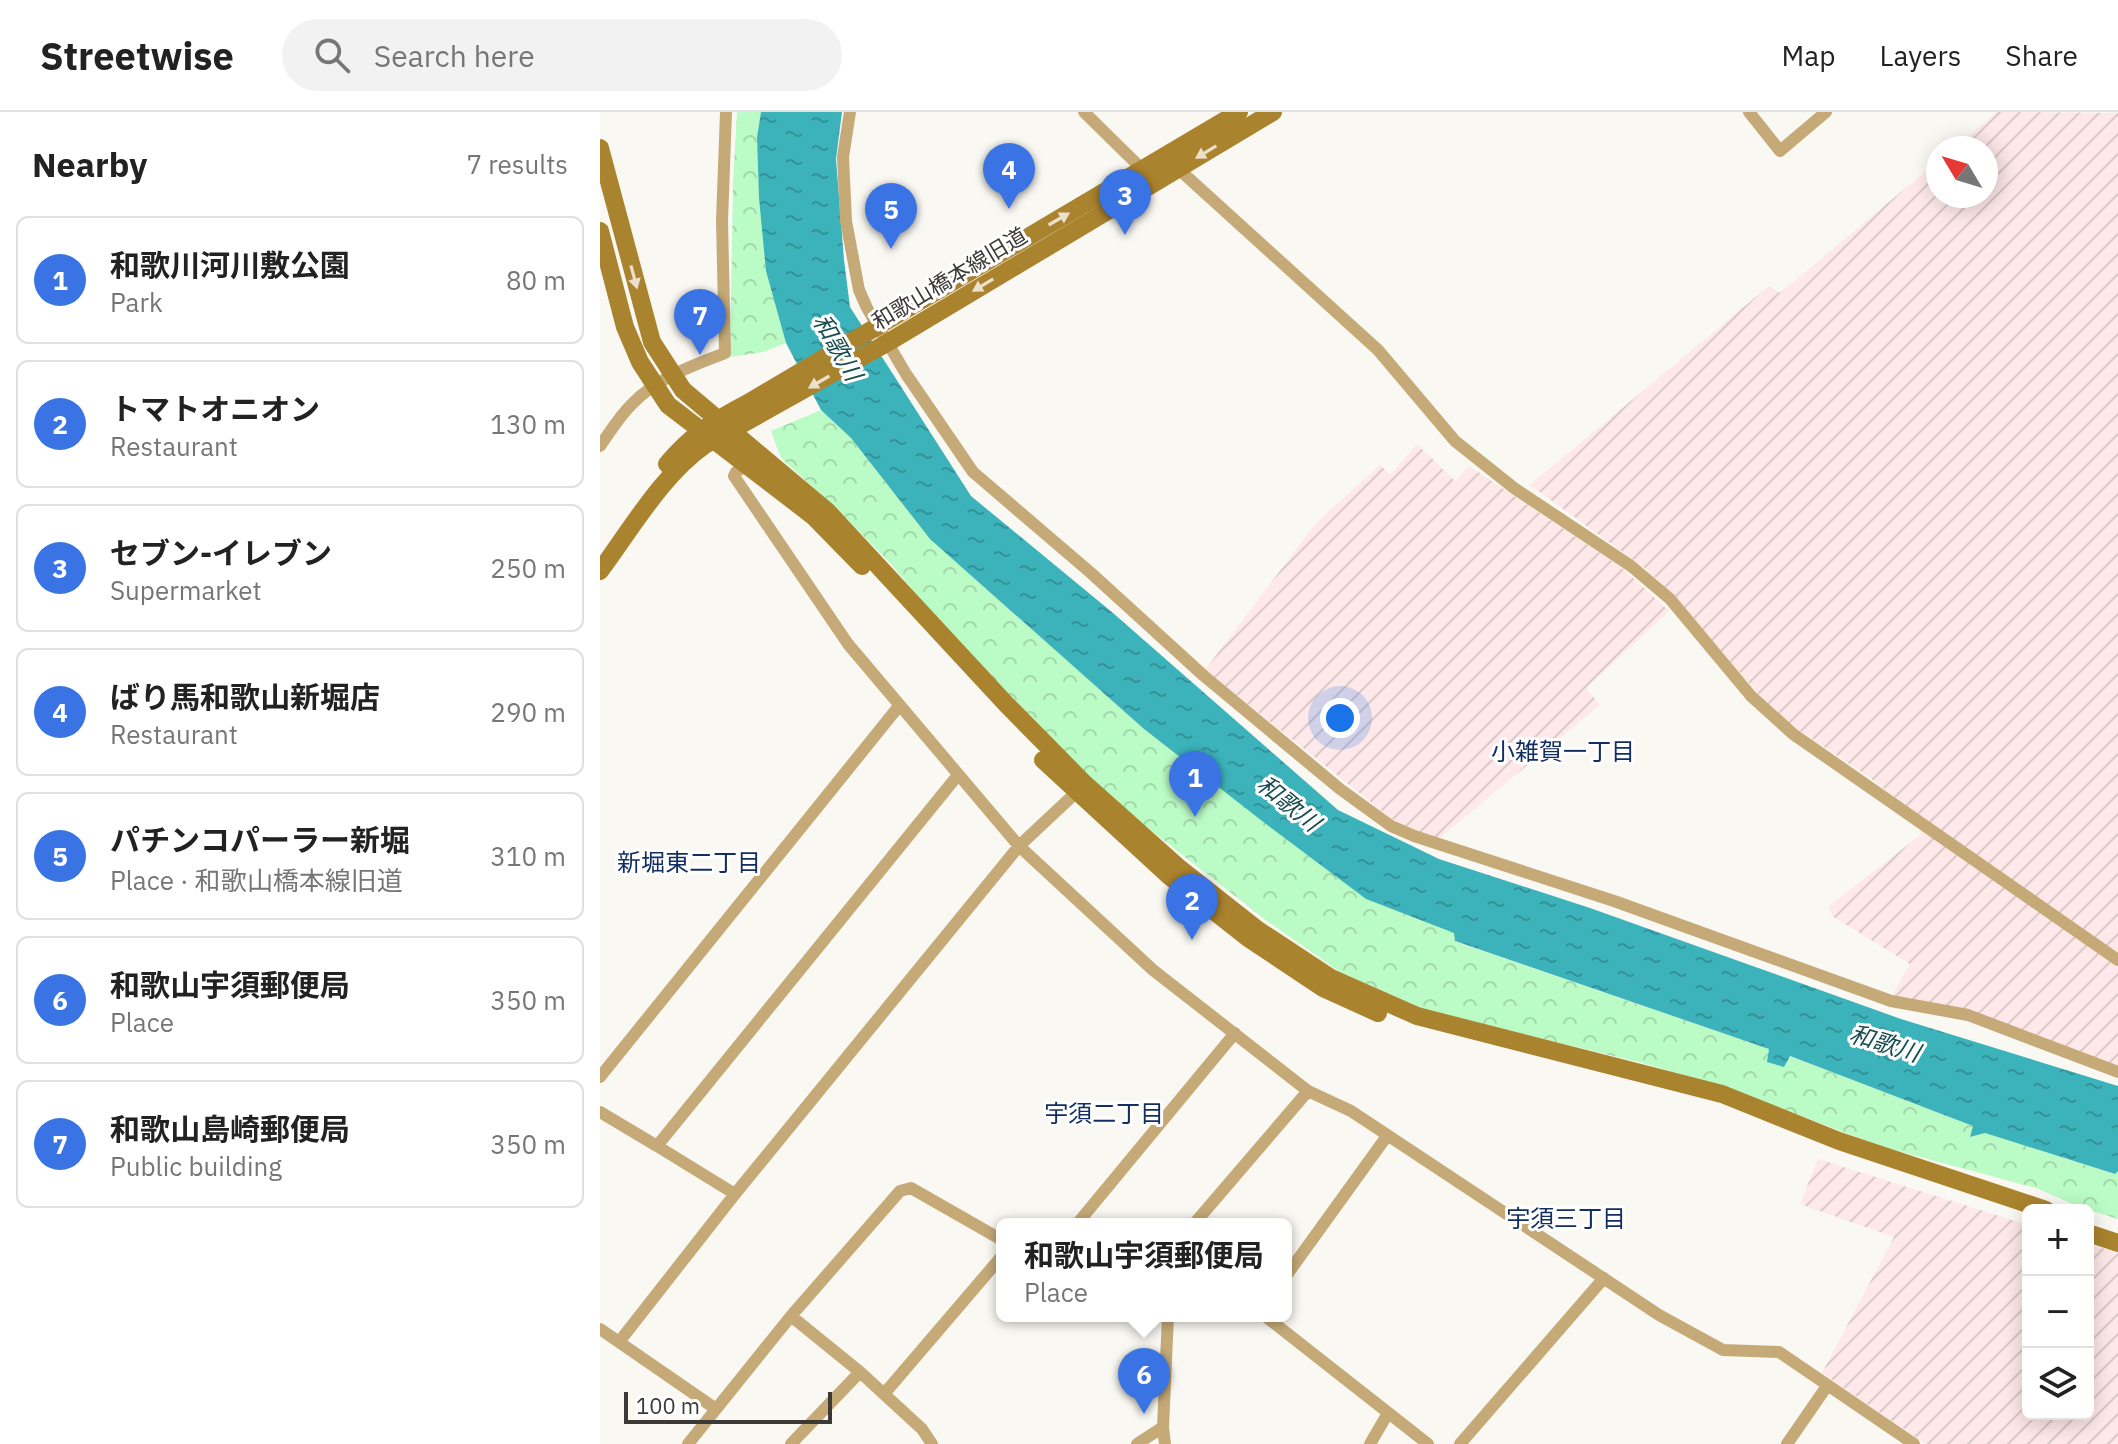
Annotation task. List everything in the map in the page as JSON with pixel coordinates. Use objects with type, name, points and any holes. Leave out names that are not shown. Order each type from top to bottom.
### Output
[{"type":"street","points":[[600,446],[631,404],[685,368],[725,353],[722,221],[726,112]]},
{"type":"street","points":[[850,112],[843,157],[846,221],[859,290],[884,344],[973,472],[1091,573],[1204,676],[1340,789],[1391,826],[1614,901],[1891,1001],[1968,1015],[2118,1072]]},
{"type":"street","points":[[1084,112],[1149,176]]},
{"type":"street","name":"和歌山橋本線旧道","points":[[1172,162],[1239,112]]},
{"type":"street","name":"和歌山橋本線旧道","points":[[600,570],[671,475],[715,430],[884,344],[1172,162],[1273,112]]},
{"type":"street","points":[[1749,112],[1780,151],[1826,112]]},
{"type":"street","points":[[600,148],[652,342],[683,390],[715,430],[747,465],[813,516],[1169,876],[1248,938],[1323,988],[1410,1027],[1715,1104],[1832,1151],[2022,1212]]},
{"type":"street","points":[[1172,162],[1378,350],[1455,441],[1514,488],[1631,566],[1670,599],[1751,696],[1793,734],[2118,960]]},
{"type":"street","name":"和歌山橋本線旧道","points":[[753,410],[874,327],[1149,176]]},
{"type":"street","points":[[621,229],[601,235],[625,327],[640,362],[668,405],[715,430],[828,512],[1016,714],[1080,788],[1258,930],[1331,978],[1417,1016],[1722,1094],[1839,1141],[2028,1204]]},
{"type":"street","points":[[747,465],[734,476],[848,644],[1019,846],[1153,970],[1308,1091],[1351,1111],[1659,1315],[1723,1350],[1779,1352],[1914,1444]]},
{"type":"street","points":[[600,1077],[899,706]]},
{"type":"street","points":[[657,1146],[958,775]]},
{"type":"street","points":[[619,1342],[735,1194],[1019,846],[1080,788]]},
{"type":"street","points":[[1082,1218],[1235,1033]]},
{"type":"street","points":[[1199,1218],[1308,1091]]},
{"type":"street","points":[[600,1112],[735,1194]]},
{"type":"street","points":[[1292,1268],[1387,1136]]},
{"type":"street","points":[[688,1444],[791,1316],[900,1191],[911,1188],[996,1237]]},
{"type":"street","points":[[2094,1225],[2118,1232]]},
{"type":"street","points":[[2094,1235],[2118,1243]]},
{"type":"street","points":[[884,1394],[996,1263]]},
{"type":"street","points":[[1460,1444],[1604,1278]]},
{"type":"street","points":[[791,1316],[860,1372],[922,1429],[932,1444]]},
{"type":"street","points":[[1165,1444],[1168,1322]]},
{"type":"street","points":[[1273,1322],[1428,1444]]},
{"type":"street","points":[[600,1329],[716,1409]]},
{"type":"street","points":[[791,1444],[860,1372]]},
{"type":"street","points":[[1789,1442],[1827,1386]]},
{"type":"street","points":[[1370,1444],[1388,1413]]},
{"type":"street","points":[[1137,1444],[1163,1427]]},
{"type":"shaded area","points":[[1997,112],[2118,113],[2118,1067],[1891,998],[1910,964],[1832,916],[1829,906],[1918,837],[1927,823],[1869,777],[1771,708],[1660,582],[1530,485],[1769,286],[1780,293],[1926,171],[1926,208],[1998,208],[1998,136],[1968,136]]},
{"type":"shaded area","points":[[1417,444],[1455,481],[1469,466],[1621,567],[1669,611],[1586,688],[1600,705],[1438,839],[1401,826],[1205,670],[1316,523],[1380,465],[1390,475]]},
{"type":"shaded area","points":[[1818,1159],[2022,1223],[2022,1420],[2094,1420],[2094,1246],[2118,1253],[2118,1444],[1926,1444],[1822,1373],[1894,1237],[1800,1204]]},
{"type":"green space","points":[[737,112],[761,112],[757,137],[766,269],[786,343],[763,352],[730,357],[733,185]]},
{"type":"green space","points":[[821,410],[851,438],[930,539],[1144,729],[1366,899],[1454,933],[1456,942],[1769,1049],[1768,1062],[1789,1056],[1973,1126],[1970,1137],[1985,1133],[2114,1174],[2118,1171],[2118,1219],[2094,1211],[2094,1204],[2073,1204],[2036,1188],[1894,1150],[1729,1088],[1642,1063],[1425,1010],[1340,972],[1267,921],[1125,810],[1056,746],[890,563],[781,458],[771,431]]},
{"type":"water","name":"和歌川","points":[[761,112],[842,112],[836,159],[850,307],[971,496],[1113,613],[1338,810],[1439,859],[1590,908],[1901,1019],[2118,1086],[2118,1171],[2115,1174],[1985,1133],[1970,1137],[1973,1126],[1790,1056],[1784,1067],[1767,1062],[1769,1049],[1455,941],[1454,933],[1366,899],[1144,729],[930,539],[851,438],[821,410],[786,343],[766,271],[757,137]]},
{"type":"place","name":"ばり馬和歌山新堀店","points":[[1009,209]]},
{"type":"place","name":"セブン-イレブン","points":[[1125,235]]},
{"type":"place","name":"パチンコパーラー新堀","points":[[891,249]]},
{"type":"place","name":"和歌山島崎郵便局","points":[[700,355]]},
{"type":"place","name":"和歌川河川敷公園","points":[[1195,817]]},
{"type":"place","name":"トマトオニオン","points":[[1192,940]]},
{"type":"place","name":"和歌山宇須郵便局","points":[[1144,1414]]},
{"type":"district","name":"小雑賀一丁目","points":[[1563,751]]},
{"type":"district","name":"新堀東二丁目","points":[[689,862]]},
{"type":"district","name":"宇須二丁目","points":[[1104,1113]]},
{"type":"district","name":"宇須三丁目","points":[[1566,1218]]}]
